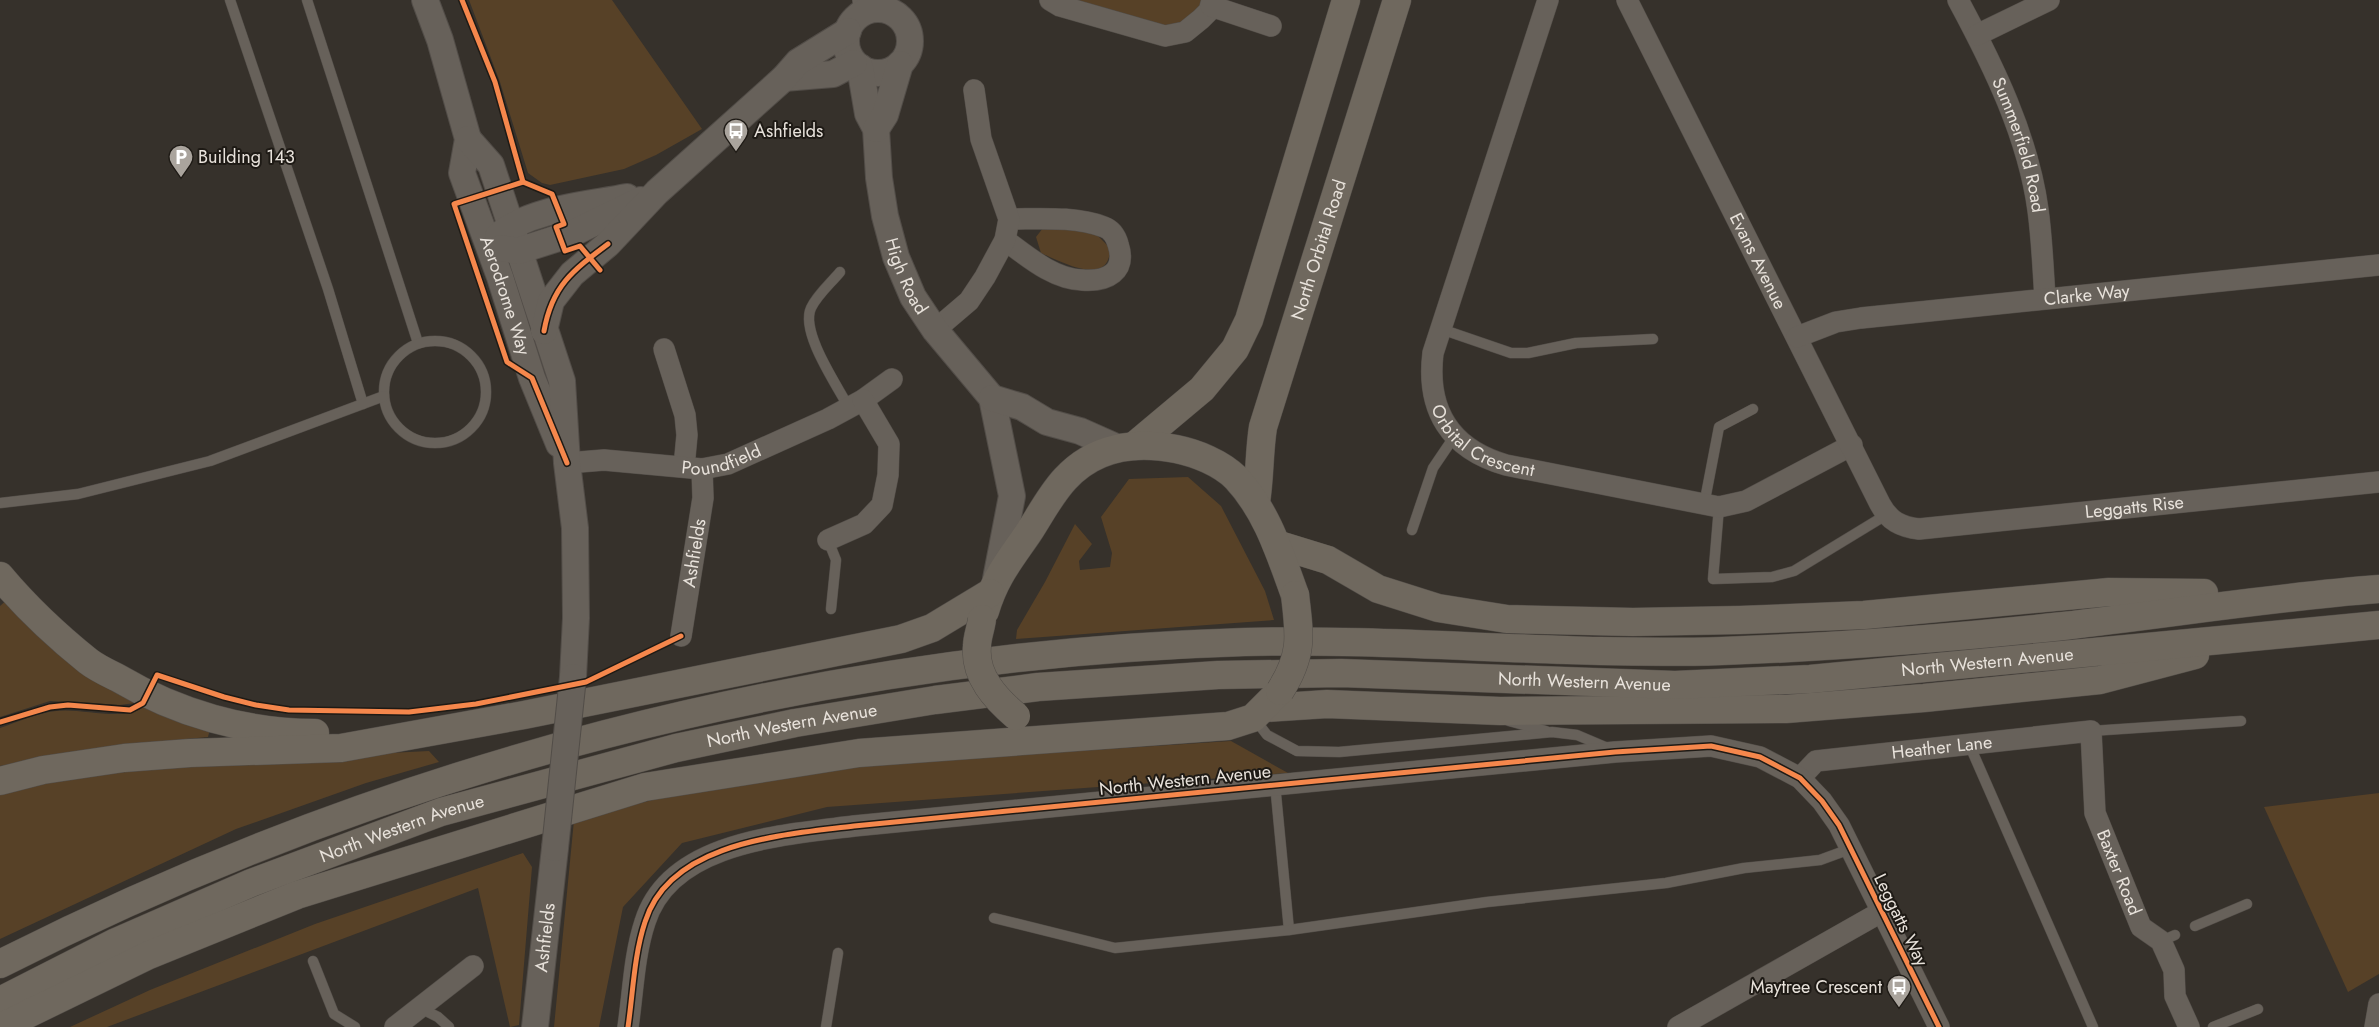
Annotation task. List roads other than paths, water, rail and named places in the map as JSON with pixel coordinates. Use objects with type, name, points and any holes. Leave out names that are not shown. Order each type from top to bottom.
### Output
[{"type":"highway","points":[[1063,738],[1040,729],[1016,716],[996,698],[982,676],[976,648],[982,619],[993,586],[1065,479],[1088,459],[1125,446],[1202,389],[1235,348],[1249,320],[1346,0]]},
{"type":"highway","name":"North Orbital Road","points":[[1256,502],[1263,427],[1397,0]]},
{"type":"highway","points":[[1,1027],[149,955],[297,896],[645,787],[859,753],[1228,726],[1266,706],[1291,674],[1298,652],[1299,628],[1295,595],[1276,544],[1256,502],[1235,476],[1211,461],[1190,452],[1164,447],[1125,446]]},
{"type":"highway","points":[[1276,544],[1328,560],[1378,589],[1438,608],[1507,619],[1633,622],[1845,615],[2109,592],[2301,594]]},
{"type":"highway","points":[[0,576],[37,616],[89,662],[147,695],[198,714],[251,728],[291,733],[431,733]]},
{"type":"highway","points":[[0,781],[43,770],[124,758],[190,753],[341,748],[431,733],[901,639],[932,628],[993,586]]},
{"type":"highway","name":"North Western Avenue","points":[[0,964],[138,897],[242,853],[379,801],[500,762],[634,726],[725,704],[840,683],[986,662],[1088,652],[1247,642],[1442,645],[1587,651],[1717,651],[1827,646],[2066,625],[2301,594],[2379,588]]},
{"type":"highway","name":"North Western Avenue","points":[[0,1001],[116,942],[251,882],[441,812],[667,750],[795,722],[935,700],[1129,680],[1218,675],[1341,673],[1694,684],[1810,680],[2379,625]]},
{"type":"highway","points":[[1266,706],[1327,704],[1500,711],[1786,709],[1924,698],[2100,680],[2282,633]]},
{"type":"street","name":"Aerodrome Way","points":[[425,0],[440,40],[468,139],[491,165],[562,381],[567,463]]},
{"type":"street","points":[[1050,0],[1060,6],[1165,36],[1185,32],[1210,12],[1212,3],[1271,26]]},
{"type":"street","name":"Orbital Crescent","points":[[1548,0],[1434,353],[1431,381],[1441,417],[1454,437],[1486,459],[1506,465],[1711,506],[1746,501],[1852,446]]},
{"type":"street","name":"Evans Avenue","points":[[1627,0],[1889,518]]},
{"type":"street","name":"Summerfield Road","points":[[1958,0],[1977,35],[2009,107],[2025,155],[2038,209],[2045,298]]},
{"type":"street","points":[[1977,35],[2049,0]]},
{"type":"street","points":[[876,129],[885,115],[900,64],[910,45],[906,12],[889,11],[869,4],[852,22],[848,32],[847,48],[857,65],[870,72],[880,73],[891,70],[900,64]]},
{"type":"street","points":[[544,331],[551,301],[561,286],[608,244],[657,192],[784,78],[798,62],[848,32]]},
{"type":"street","points":[[784,78],[833,74],[857,65]]},
{"type":"street","name":"High Road","points":[[857,65],[868,114],[876,129],[879,178],[885,216],[896,257],[913,297],[935,330],[992,398],[1012,496],[993,586]]},
{"type":"street","points":[[935,330],[969,301],[985,277],[1005,240],[1009,219],[981,139],[974,90]]},
{"type":"street","name":"Aerodrome Way","points":[[468,139],[462,173],[532,378],[567,463]]},
{"type":"street","points":[[488,245],[510,226],[566,209],[657,192]]},
{"type":"street","points":[[488,245],[518,251],[571,234],[657,192]]},
{"type":"street","points":[[1005,240],[1054,273],[1080,280],[1100,280],[1112,274],[1121,263],[1116,236],[1106,228],[1084,222],[1060,219],[1009,219]]},
{"type":"street","name":"Clarke Way","points":[[1797,337],[1836,322],[2045,298],[2379,265]]},
{"type":"street","name":"Ashfields","points":[[664,349],[685,415],[686,435],[693,468],[703,498],[681,636]]},
{"type":"street","name":"Poundfield","points":[[567,463],[604,460],[693,468],[728,464],[856,404],[892,379]]},
{"type":"street","points":[[992,398],[1022,407],[1047,422],[1125,446]]},
{"type":"street","points":[[828,540],[864,524],[882,505],[888,475],[889,444],[856,404]]},
{"type":"street","name":"Ashfields","points":[[535,1027],[573,677],[576,618],[575,528],[567,463]]},
{"type":"street","name":"Leggatts Rise","points":[[1889,518],[1909,528],[1919,530],[2379,482]]},
{"type":"street","name":"Heather Lane","points":[[1800,778],[1816,761],[2091,731]]},
{"type":"street","name":"Baxter Road","points":[[2091,731],[2095,813],[2141,927],[2168,938],[2174,970],[2175,996],[2189,1027]]},
{"type":"street","name":"North Western Avenue","points":[[628,1027],[640,941],[651,908],[674,876],[712,854],[736,846],[793,834],[854,826],[1275,784],[1615,752],[1711,746],[1760,757],[1800,778],[1822,801],[1839,825]]},
{"type":"street","name":"Leggatts Way","points":[[1839,825],[1939,1027]]},
{"type":"street","points":[[1678,1027],[1881,912]]},
{"type":"street","points":[[394,1027],[473,966]]},
{"type":"street","points":[[2375,1027],[2379,1004]]},
{"type":"lane","points":[[230,0],[328,289],[363,404]]},
{"type":"lane","points":[[307,0],[418,343]]},
{"type":"lane","points":[[840,272],[812,307],[809,327],[856,404]]},
{"type":"lane","points":[[1441,329],[1511,353],[1528,353],[1586,342],[1653,339]]},
{"type":"lane","points":[[445,341],[458,345],[478,362],[487,388],[482,414],[465,435],[446,442],[426,443],[402,431],[392,421],[384,396],[389,370],[396,358],[418,343],[445,341]]},
{"type":"lane","points":[[0,503],[78,494],[210,461],[384,396]]},
{"type":"lane","points":[[1753,409],[1719,427],[1711,506],[1713,579],[1772,577],[1794,572],[1889,518]]},
{"type":"lane","points":[[1412,530],[1433,468],[1454,437]]},
{"type":"lane","points":[[828,540],[836,560],[831,609]]},
{"type":"lane","points":[[1266,706],[1266,735],[1297,751],[1339,752],[1552,732]]},
{"type":"lane","points":[[1500,711],[1505,720],[1552,732],[1578,735],[1604,745],[1615,752]]},
{"type":"lane","points":[[2091,731],[2241,721]]},
{"type":"lane","points":[[1968,744],[2093,1027]]},
{"type":"lane","points":[[1275,784],[1289,930]]},
{"type":"lane","points":[[994,918],[1115,948],[1289,930],[1488,902],[1666,883],[1744,868],[1820,860],[1850,849]]},
{"type":"lane","points":[[2195,926],[2247,904]]},
{"type":"lane","points":[[826,1027],[838,953]]},
{"type":"lane","points":[[313,961],[334,1014],[355,1027]]},
{"type":"lane","points":[[420,1008],[438,1017],[449,1027]]},
{"type":"lane","points":[[2213,1027],[2258,1009]]},
{"type":"place","name":"Ashfields","points":[[736,152]]},
{"type":"place","name":"Building 143","points":[[181,178]]},
{"type":"place","name":"Maytree Crescent","points":[[1899,1008]]}]
